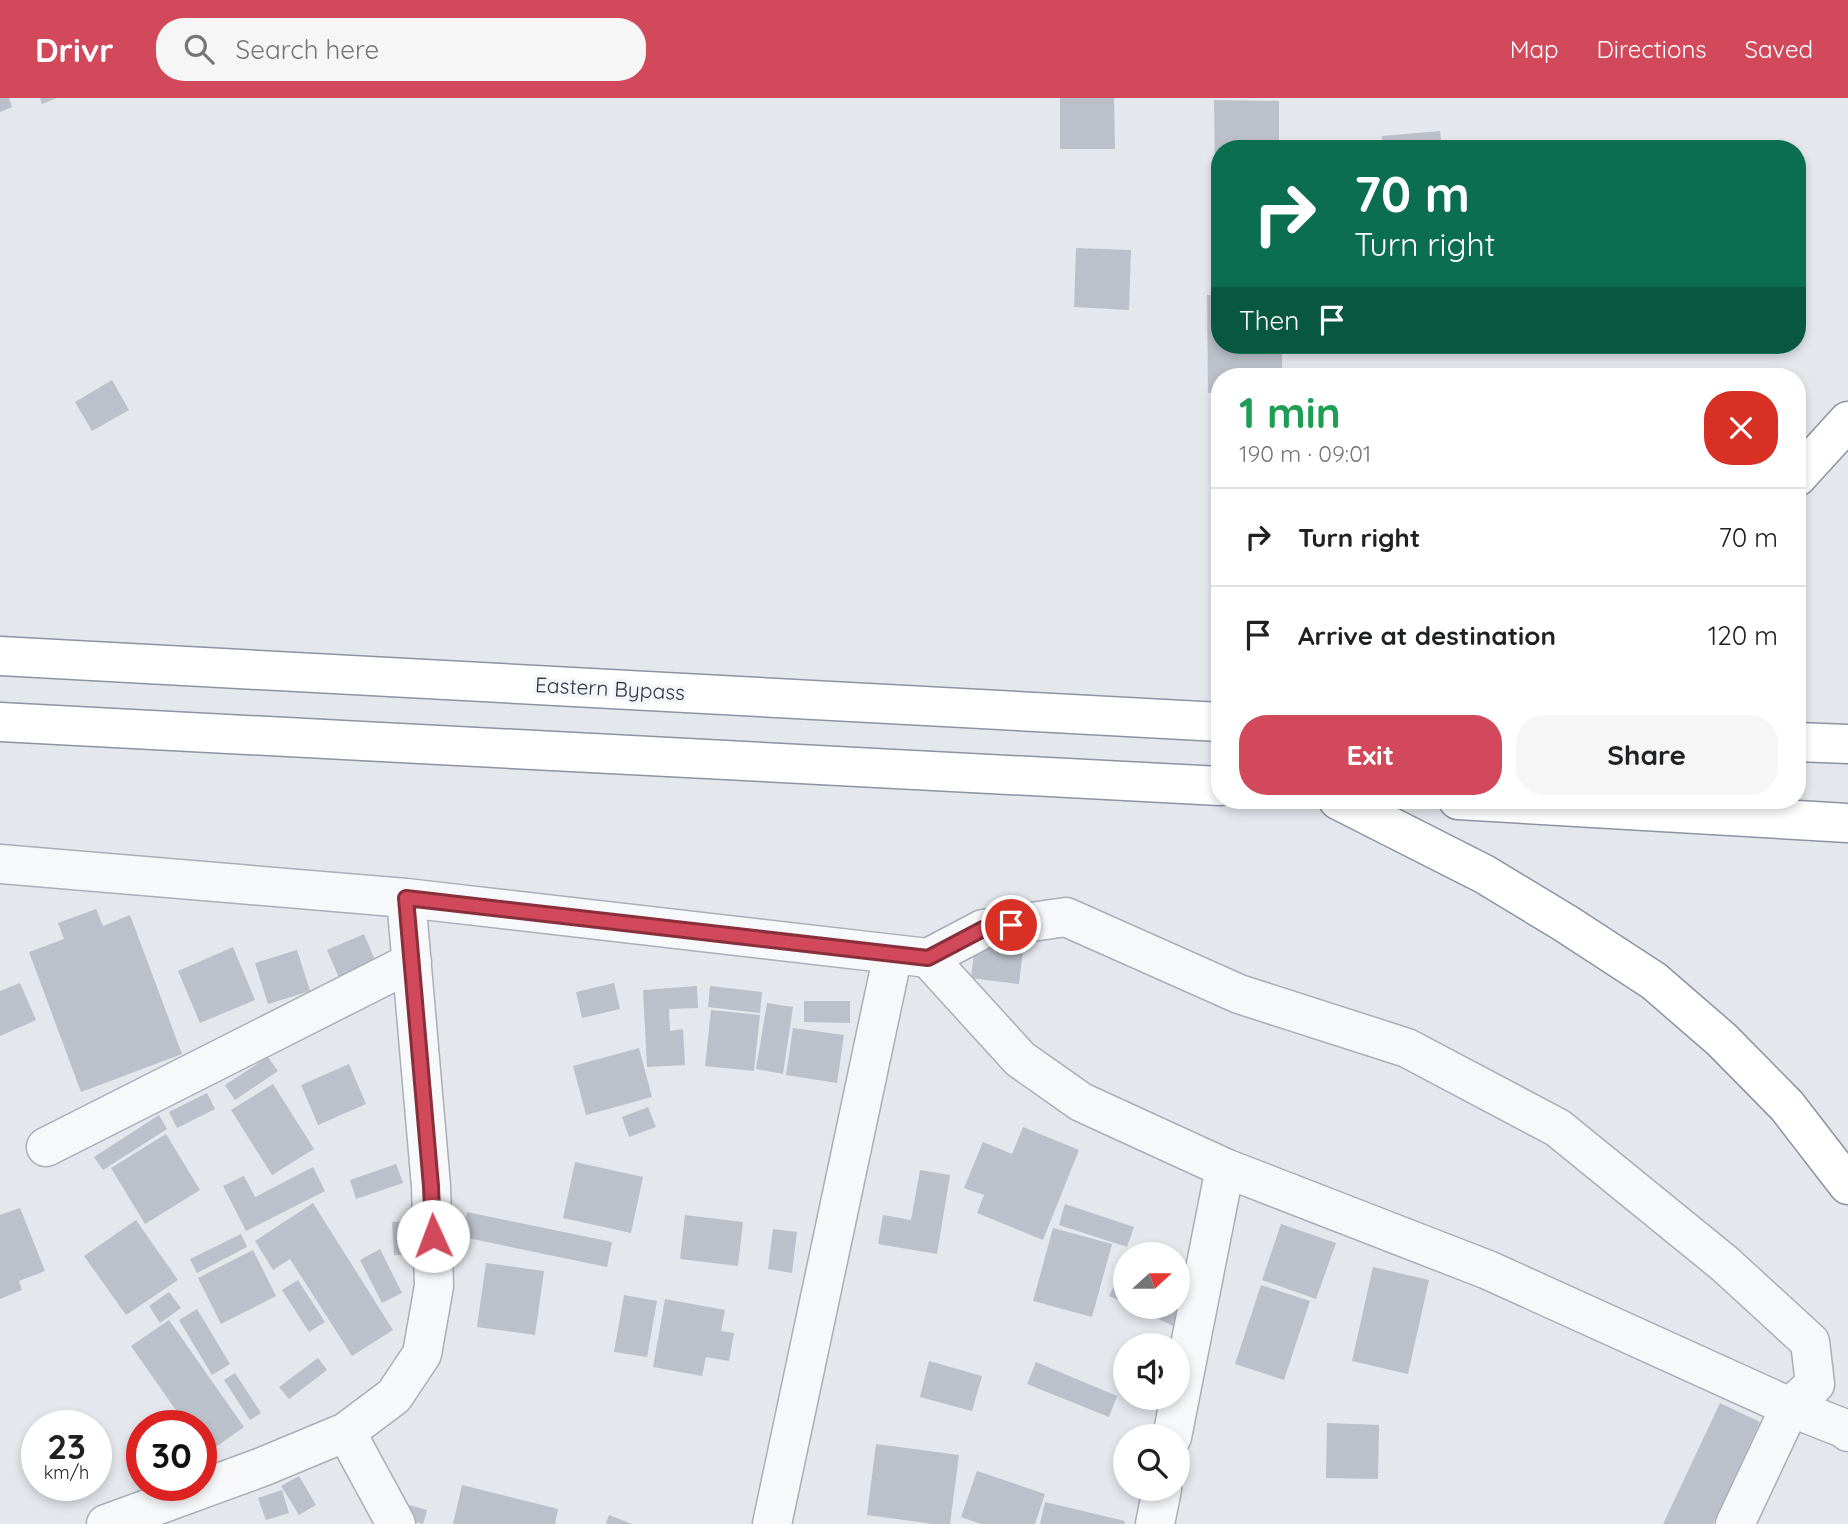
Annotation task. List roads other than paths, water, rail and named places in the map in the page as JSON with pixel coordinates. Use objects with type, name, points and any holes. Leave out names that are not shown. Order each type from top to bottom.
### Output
[{"type":"highway","points":[[1806,467],[1848,421]]},
{"type":"highway","name":"Eastern Bypass","points":[[0,656],[1211,722]]},
{"type":"highway","points":[[0,722],[1211,786]]},
{"type":"highway","points":[[1806,742],[1848,744]]},
{"type":"highway","points":[[1356,809],[1483,874],[1566,923],[1654,981],[1722,1040],[1787,1106],[1848,1185]]},
{"type":"highway","points":[[1611,809],[1848,823]]},
{"type":"street","points":[[0,864],[406,898],[910,956],[983,929],[1066,917],[1239,994],[1408,1048],[1558,1128],[1725,1264],[1810,1342],[1815,1384],[1790,1407],[1735,1524]]},
{"type":"street","points":[[106,1524],[262,1467],[346,1432],[394,1396],[422,1354],[435,1286],[431,1186],[406,898]]},
{"type":"street","points":[[910,956],[1020,1059],[1081,1102],[1225,1168],[1488,1270],[1790,1407],[1843,1427],[1848,1432]]},
{"type":"street","points":[[772,1524],[910,956]]},
{"type":"street","points":[[46,1147],[412,962]]},
{"type":"street","points":[[1175,1424],[1225,1168]]},
{"type":"street","points":[[346,1432],[396,1524]]},
{"type":"street","points":[[1155,1524],[1160,1501]]}]
